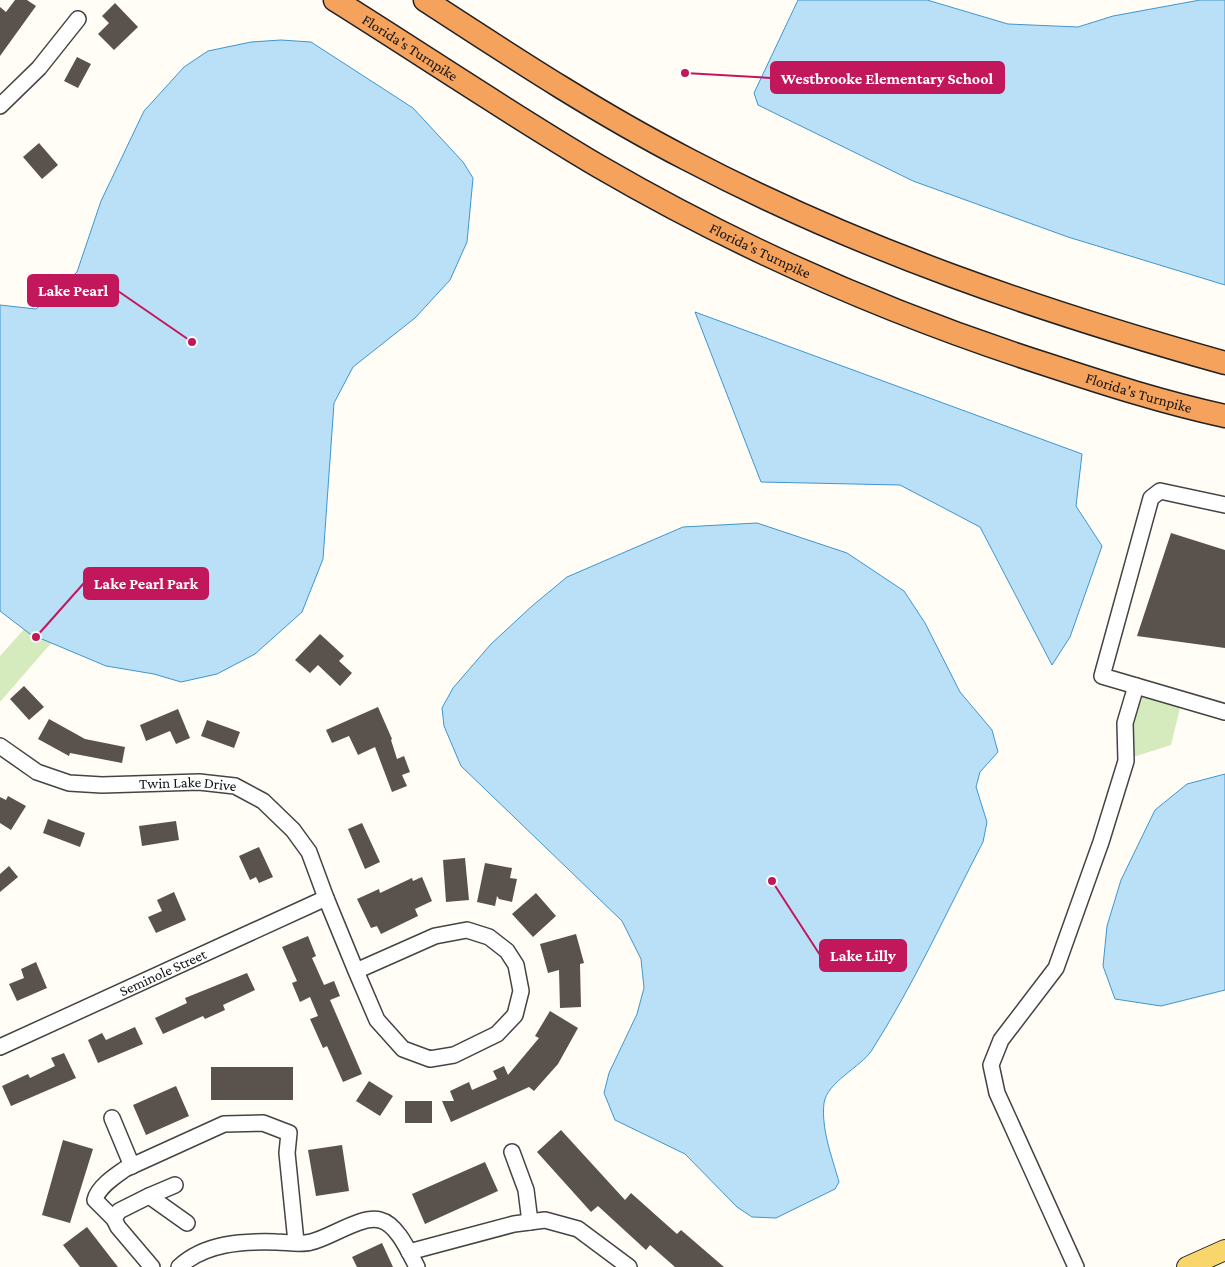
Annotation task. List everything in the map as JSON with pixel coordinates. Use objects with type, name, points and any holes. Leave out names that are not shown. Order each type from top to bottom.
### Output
[{"type":"highway","name":"Florida's Turnpike","points":[[335,0],[600,167],[696,220],[789,265],[888,308],[995,348],[1100,382],[1225,416]]},
{"type":"highway","points":[[425,0],[567,92],[687,160],[811,219],[914,262],[1026,304],[1225,364]]},
{"type":"main road","points":[[1187,1267],[1225,1250]]},
{"type":"street","points":[[0,106],[39,68],[78,19]]},
{"type":"street","points":[[1225,505],[1160,490],[1151,498],[1102,676],[1225,712]]},
{"type":"street","points":[[1076,1267],[997,1093],[991,1065],[1001,1040],[1056,968],[1101,842],[1126,762],[1125,723],[1136,686]]},
{"type":"street","name":"Twin Lake Drive","points":[[0,746],[37,772],[69,783],[102,785],[199,782],[235,786],[263,801],[293,830],[309,852],[356,971]]},
{"type":"street","name":"Seminole Street","points":[[0,1047],[326,898]]},
{"type":"street","points":[[467,930],[489,937],[507,951],[516,965],[521,991],[515,1015],[497,1034],[454,1055],[430,1059],[403,1049],[377,1020],[356,971],[435,936],[467,930]]},
{"type":"street","points":[[112,1118],[132,1166]]},
{"type":"street","points":[[152,1267],[118,1228],[114,1219],[95,1200],[96,1195],[113,1177],[132,1166],[224,1124],[263,1124],[276,1127],[289,1134],[287,1153],[296,1242]]},
{"type":"street","points":[[512,1152],[526,1190],[530,1222]]},
{"type":"street","points":[[114,1219],[119,1212],[175,1185]]},
{"type":"street","points":[[149,1196],[187,1223]]},
{"type":"street","points":[[178,1267],[191,1256],[210,1247],[268,1242],[310,1243],[364,1221],[380,1220],[392,1228],[417,1267]]},
{"type":"street","points":[[409,1252],[441,1242],[545,1220],[578,1229],[629,1267]]},
{"type":"green space","points":[[51,599],[72,619],[0,702],[0,656]]},
{"type":"green space","points":[[1139,692],[1181,704],[1171,745],[1130,758],[1129,723]]},
{"type":"water","points":[[798,0],[927,0],[1008,24],[1078,27],[1113,16],[1200,0],[1225,0],[1225,285],[1068,237],[913,181],[758,105],[754,93]]},
{"type":"water","points":[[281,40],[311,42],[413,108],[463,162],[473,178],[467,242],[450,280],[415,318],[353,367],[334,403],[323,559],[302,612],[255,654],[217,674],[181,682],[154,674],[106,666],[30,634],[0,611],[0,305],[36,309],[77,272],[101,201],[144,111],[184,67],[208,51],[251,42]]},
{"type":"water","points":[[695,312],[1082,454],[1076,506],[1102,546],[1070,637],[1052,665],[980,527],[900,485],[761,482]]},
{"type":"water","points":[[757,523],[847,553],[904,591],[925,623],[960,692],[992,730],[998,752],[980,772],[976,787],[987,822],[983,842],[916,973],[872,1050],[838,1081],[826,1095],[823,1113],[824,1123],[839,1182],[835,1189],[776,1218],[752,1217],[737,1207],[685,1154],[615,1120],[604,1093],[609,1073],[637,1014],[644,988],[641,959],[622,921],[461,766],[444,726],[442,708],[453,688],[491,644],[567,577],[683,527]]},
{"type":"water","points":[[1225,774],[1225,990],[1161,1006],[1115,999],[1103,966],[1107,926],[1121,880],[1155,810],[1187,784]]},
{"type":"building","points":[[15,0],[27,0],[36,6],[0,56],[0,7],[6,12]]},
{"type":"building","points":[[115,3],[138,27],[114,50],[98,34],[109,23],[102,16]]},
{"type":"building","points":[[77,57],[91,64],[78,88],[64,81]]},
{"type":"building","points":[[39,143],[58,165],[42,179],[23,157]]},
{"type":"building","points":[[1171,533],[1225,550],[1225,648],[1137,636]]},
{"type":"building","points":[[320,634],[344,656],[339,661],[352,673],[340,686],[318,665],[310,673],[295,660]]},
{"type":"building","points":[[24,686],[44,707],[29,720],[10,699]]},
{"type":"building","points":[[378,707],[392,739],[397,759],[404,756],[410,772],[402,775],[407,786],[392,792],[375,747],[358,755],[349,736],[332,743],[326,730]]},
{"type":"building","points":[[178,709],[190,738],[176,744],[170,731],[146,741],[140,725]]},
{"type":"building","points":[[49,719],[85,739],[125,747],[122,763],[70,753],[69,756],[38,739]]},
{"type":"building","points":[[207,720],[240,732],[234,748],[201,736]]},
{"type":"building","points":[[8,796],[26,806],[11,830],[0,823],[0,797],[6,800]]},
{"type":"building","points":[[48,819],[85,833],[80,847],[43,833]]},
{"type":"building","points":[[176,821],[179,840],[142,846],[139,826]]},
{"type":"building","points":[[362,823],[380,862],[365,869],[348,829]]},
{"type":"building","points":[[259,847],[273,877],[259,883],[256,877],[250,880],[239,856]]},
{"type":"building","points":[[465,858],[469,900],[446,902],[443,860]]},
{"type":"building","points":[[485,863],[512,868],[510,878],[517,879],[512,902],[499,899],[497,896],[495,906],[477,902]]},
{"type":"building","points":[[9,866],[18,877],[0,892],[0,874]]},
{"type":"building","points":[[422,877],[432,901],[415,909],[418,916],[381,934],[377,926],[371,928],[357,899],[379,889],[380,893],[412,878],[413,881]]},
{"type":"building","points":[[174,892],[186,920],[156,933],[148,917],[162,911],[157,900]]},
{"type":"building","points":[[536,893],[556,916],[533,937],[512,914]]},
{"type":"building","points":[[576,934],[584,963],[580,964],[581,1007],[560,1008],[559,970],[548,973],[540,944]]},
{"type":"building","points":[[308,936],[316,956],[312,958],[324,985],[334,981],[340,996],[330,1000],[362,1074],[343,1082],[327,1046],[323,1048],[310,1019],[318,1016],[310,997],[300,1002],[292,983],[297,981],[282,947]]},
{"type":"building","points":[[36,962],[47,988],[17,1001],[9,984],[24,978],[21,969]]},
{"type":"building","points":[[247,973],[255,990],[223,1005],[225,1010],[205,1019],[203,1016],[163,1034],[155,1018],[187,1003],[185,998]]},
{"type":"building","points":[[550,1011],[578,1028],[558,1064],[534,1091],[529,1087],[451,1122],[442,1101],[454,1101],[450,1091],[469,1082],[472,1090],[497,1079],[493,1071],[504,1066],[508,1075],[539,1038],[535,1036]]},
{"type":"building","points":[[135,1027],[143,1044],[98,1063],[88,1040],[102,1033],[106,1040]]},
{"type":"building","points":[[64,1053],[76,1078],[11,1106],[2,1086],[28,1074],[30,1078],[55,1066],[51,1058]]},
{"type":"building","points":[[211,1067],[293,1067],[293,1100],[211,1100]]},
{"type":"building","points":[[369,1081],[393,1096],[380,1116],[356,1101]]},
{"type":"building","points":[[176,1086],[189,1116],[146,1135],[133,1105]]},
{"type":"building","points":[[405,1101],[432,1101],[432,1123],[405,1123]]},
{"type":"building","points":[[561,1130],[625,1200],[631,1193],[677,1234],[681,1230],[724,1267],[675,1267],[650,1245],[646,1250],[598,1206],[591,1212],[537,1152]]},
{"type":"building","points":[[63,1140],[93,1149],[70,1223],[42,1215]]},
{"type":"building","points":[[342,1145],[349,1191],[316,1196],[308,1150]]},
{"type":"building","points":[[485,1162],[498,1191],[425,1224],[412,1194]]},
{"type":"building","points":[[87,1227],[118,1267],[80,1267],[63,1245]]},
{"type":"building","points":[[382,1243],[393,1267],[357,1267],[352,1257]]},
{"type":"place","name":"Westbrooke Elementary School","points":[[685,73]]},
{"type":"place","name":"Lake Pearl","points":[[192,342]]},
{"type":"place","name":"Lake Pearl Park","points":[[36,637]]},
{"type":"place","name":"Lake Lilly","points":[[772,881]]}]
